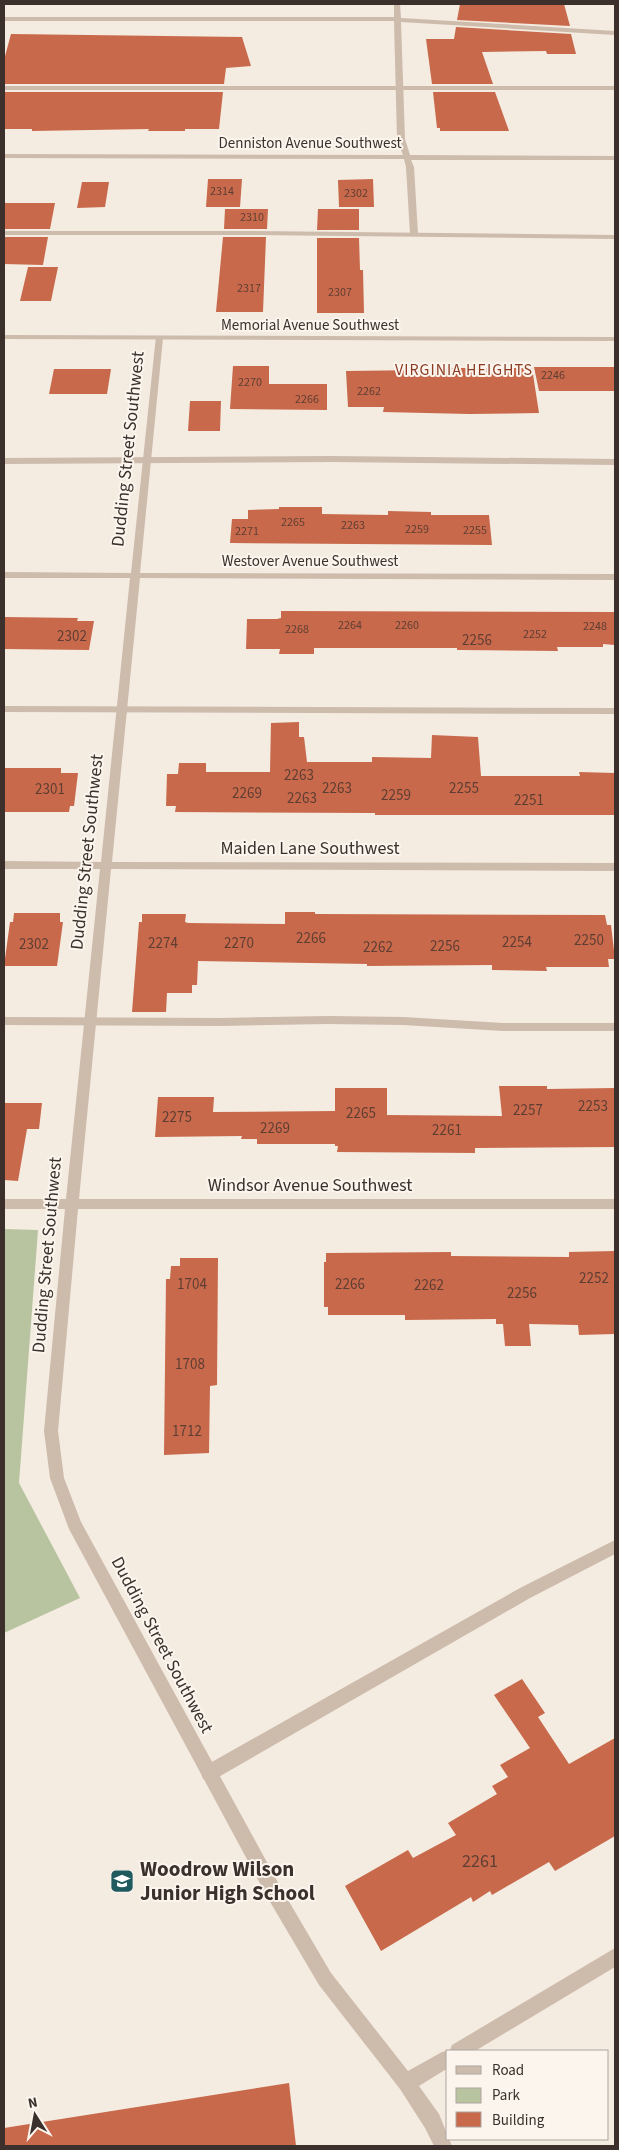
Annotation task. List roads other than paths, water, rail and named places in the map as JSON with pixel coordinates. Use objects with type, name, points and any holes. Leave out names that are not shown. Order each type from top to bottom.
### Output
[{"type":"street","points":[[397,4],[401,139],[410,167],[414,234]]},
{"type":"street","points":[[4,19],[397,20],[615,33]]},
{"type":"street","points":[[4,88],[615,88]]},
{"type":"street","name":"Denniston Avenue Southwest","points":[[4,156],[615,158]]},
{"type":"street","points":[[4,233],[414,234],[615,237]]},
{"type":"street","name":"Memorial Avenue Southwest","points":[[4,337],[615,340]]},
{"type":"street","name":"Dudding Street Southwest","points":[[159,338],[90,1021],[51,1431],[58,1478],[74,1524],[274,1894],[324,1979],[406,2082],[432,2121],[443,2146]]},
{"type":"street","points":[[4,461],[331,459],[615,462]]},
{"type":"street","name":"Westover Avenue Southwest","points":[[4,575],[615,577]]},
{"type":"street","points":[[4,709],[615,711]]},
{"type":"street","name":"Maiden Lane Southwest","points":[[4,865],[615,867]]},
{"type":"street","points":[[4,1021],[328,1020],[403,1021],[503,1027],[615,1027]]},
{"type":"street","name":"Windsor Avenue Southwest","points":[[4,1204],[615,1204]]},
{"type":"street","points":[[209,1773],[524,1593],[615,1548]]},
{"type":"street","points":[[460,2050],[615,1957]]},
{"type":"street","points":[[406,2082],[446,2059]]},
{"type":"place","name":"Woodrow Wilson Junior High School","points":[[122,1881]]},
{"type":"district","name":"VIRGINIA HEIGHTS","points":[[464,370]]}]
